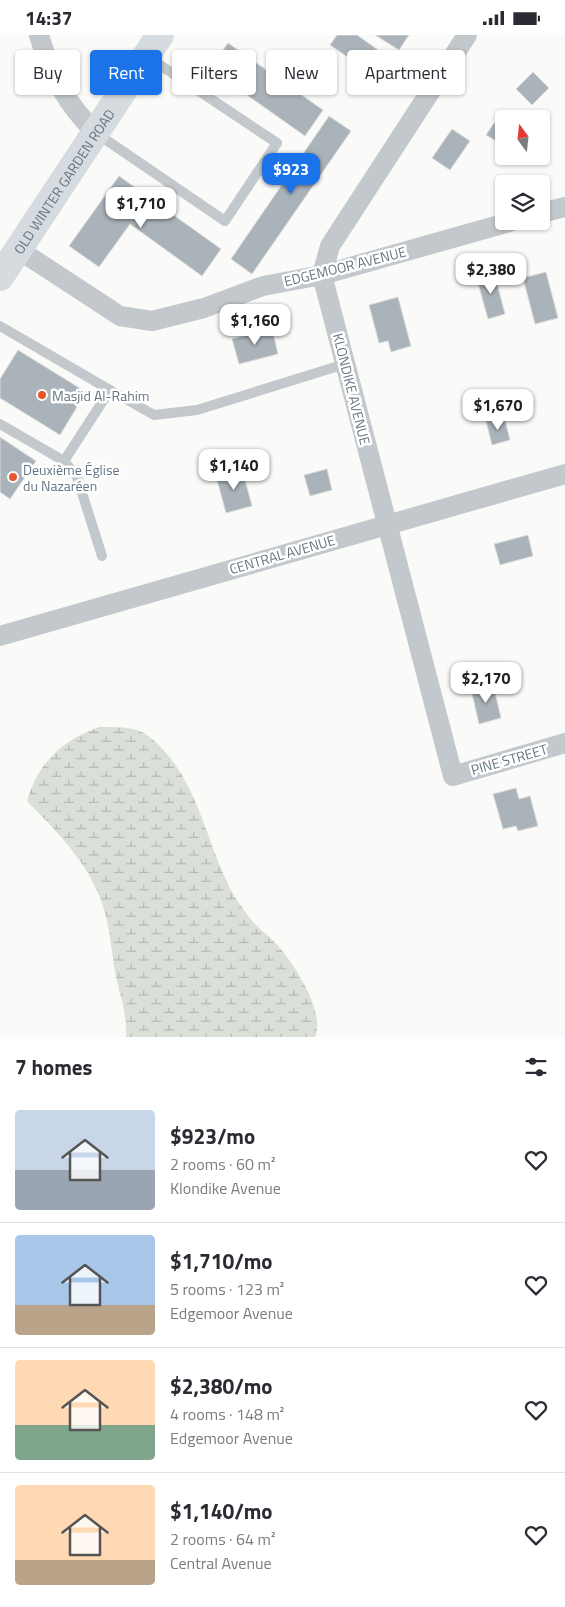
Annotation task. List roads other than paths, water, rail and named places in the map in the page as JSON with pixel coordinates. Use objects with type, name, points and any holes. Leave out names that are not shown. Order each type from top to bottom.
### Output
[{"type":"main road","name":"OLD WINTER GARDEN ROAD","points":[[0,277],[152,42]]},
{"type":"street","points":[[39,35],[46,62],[74,111],[95,132]]},
{"type":"street","points":[[322,275],[330,247],[467,35]]},
{"type":"street","points":[[550,211],[565,207]]},
{"type":"street","name":"EDGEMOOR AVENUE","points":[[18,250],[120,316],[152,321],[204,308],[263,286],[322,275],[495,226]]},
{"type":"street","name":"KLONDIKE AVENUE","points":[[322,275],[453,775]]},
{"type":"street","name":"CENTRAL AVENUE","points":[[0,636],[565,474]]},
{"type":"street","name":"PINE STREET","points":[[453,775],[565,743]]},
{"type":"lane","points":[[95,132],[225,221],[277,143],[152,42]]},
{"type":"lane","points":[[0,326],[154,415],[197,410],[345,363]]},
{"type":"lane","points":[[64,461],[110,391]]},
{"type":"lane","points":[[0,424],[64,461],[77,477],[102,557]]},
{"type":"place","name":"Masjid Al-Rahim","points":[[42,395]]},
{"type":"place","name":"Deuxième Église du Nazaréen","points":[[13,477]]}]
